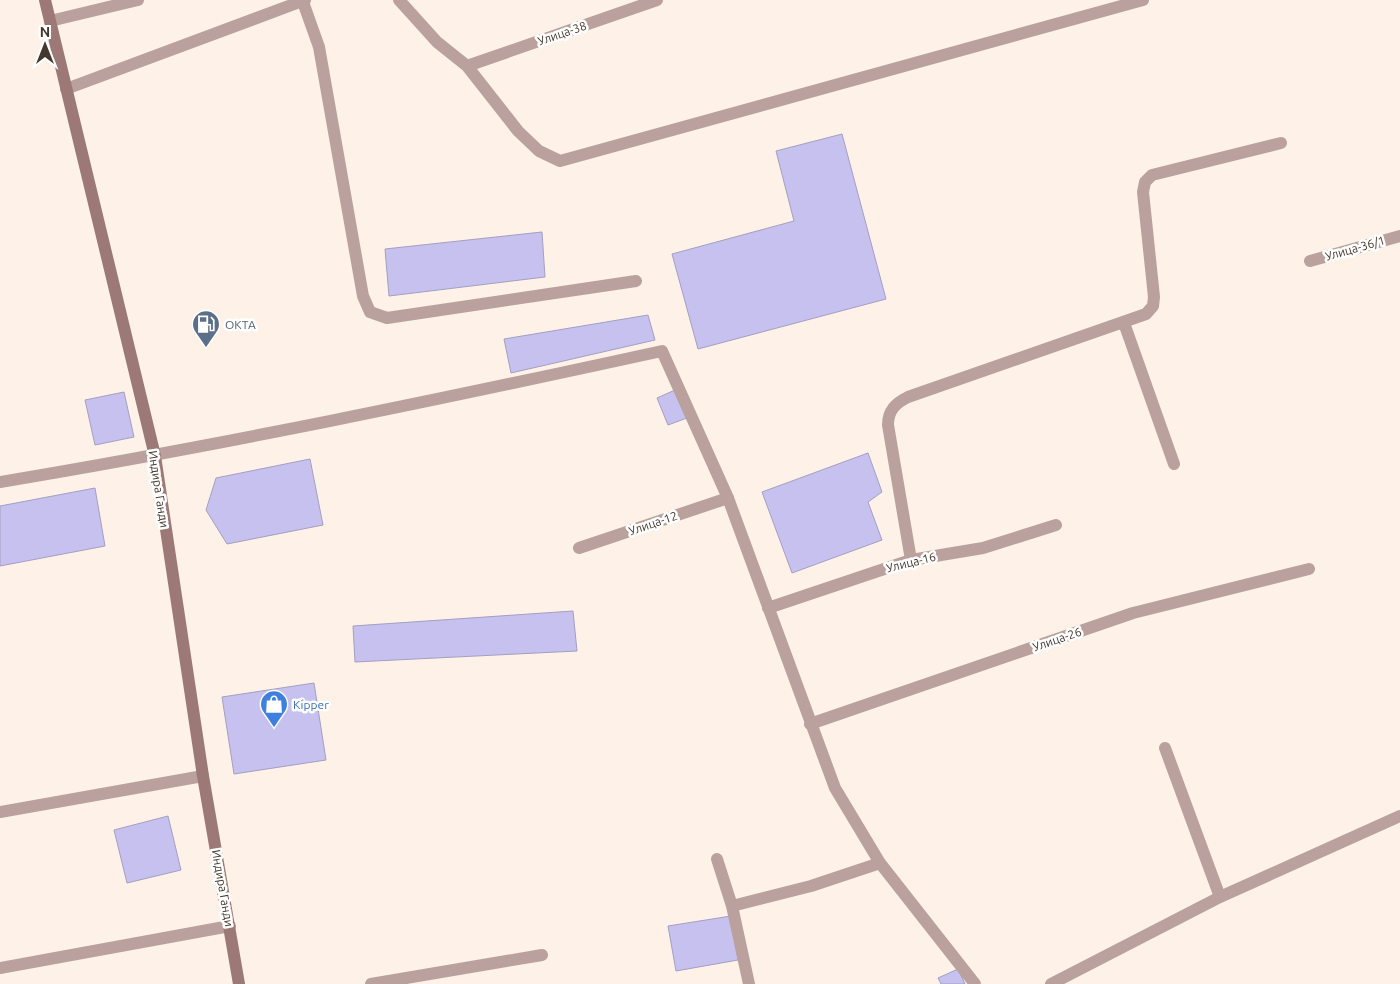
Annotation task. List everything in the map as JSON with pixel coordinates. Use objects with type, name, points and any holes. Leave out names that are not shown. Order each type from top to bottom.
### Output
[{"type":"street","name":"Индира Ганди","points":[[45,0],[155,456],[203,776],[239,984]]},
{"type":"street","points":[[50,21],[138,0]]},
{"type":"street","points":[[399,0],[437,42],[467,66],[518,130],[539,152],[560,161],[1143,0]]},
{"type":"street","name":"Улица-38","points":[[467,66],[657,0]]},
{"type":"street","points":[[66,89],[304,1],[319,47],[363,296],[370,312],[387,318],[636,281]]},
{"type":"street","points":[[911,560],[888,424],[888,416],[899,402],[1146,314],[1153,306],[1154,296],[1143,192],[1145,182],[1152,175],[1281,142]]},
{"type":"street","name":"Улица-36/1","points":[[1310,261],[1400,236]]},
{"type":"street","points":[[1124,323],[1174,464]]},
{"type":"street","points":[[0,482],[155,456],[438,400],[662,351],[728,498],[835,788],[880,863],[975,984]]},
{"type":"street","name":"Улица-12","points":[[579,548],[728,498]]},
{"type":"street","name":"Улица-16","points":[[768,608],[911,560],[983,548],[1056,525]]},
{"type":"street","name":"Улица-26","points":[[810,724],[1133,613],[1220,589],[1309,569]]},
{"type":"street","points":[[1164,748],[1220,897]]},
{"type":"street","points":[[0,812],[203,776]]},
{"type":"street","points":[[1051,984],[1220,897],[1400,816]]},
{"type":"street","points":[[718,859],[732,906],[749,984]]},
{"type":"street","points":[[732,906],[812,886],[880,863]]},
{"type":"street","points":[[0,968],[230,926]]},
{"type":"street","points":[[371,984],[542,955]]},
{"type":"building","points":[[842,134],[886,299],[698,349],[672,254],[794,221],[776,151]]},
{"type":"building","points":[[542,232],[545,277],[389,296],[385,249]]},
{"type":"building","points":[[648,315],[655,340],[511,373],[504,339]]},
{"type":"building","points":[[675,390],[687,418],[668,425],[657,398]]},
{"type":"building","points":[[124,392],[134,437],[95,445],[85,400]]},
{"type":"building","points":[[868,453],[882,492],[868,502],[882,540],[792,573],[762,492]]},
{"type":"building","points":[[310,459],[323,525],[227,544],[206,510],[216,478]]},
{"type":"building","points":[[95,488],[105,546],[0,566],[0,506]]},
{"type":"building","points":[[573,611],[577,651],[355,662],[353,626]]},
{"type":"building","name":"Kipper","points":[[314,683],[326,760],[234,774],[222,697]]},
{"type":"building","points":[[168,816],[181,870],[127,883],[114,830]]},
{"type":"building","points":[[731,916],[738,960],[676,971],[668,926]]},
{"type":"building","points":[[958,969],[965,984],[941,984],[938,978]]},
{"type":"place","name":"ОКТА","points":[[206,348]]},
{"type":"place","name":"Kipper","points":[[274,728]]}]
